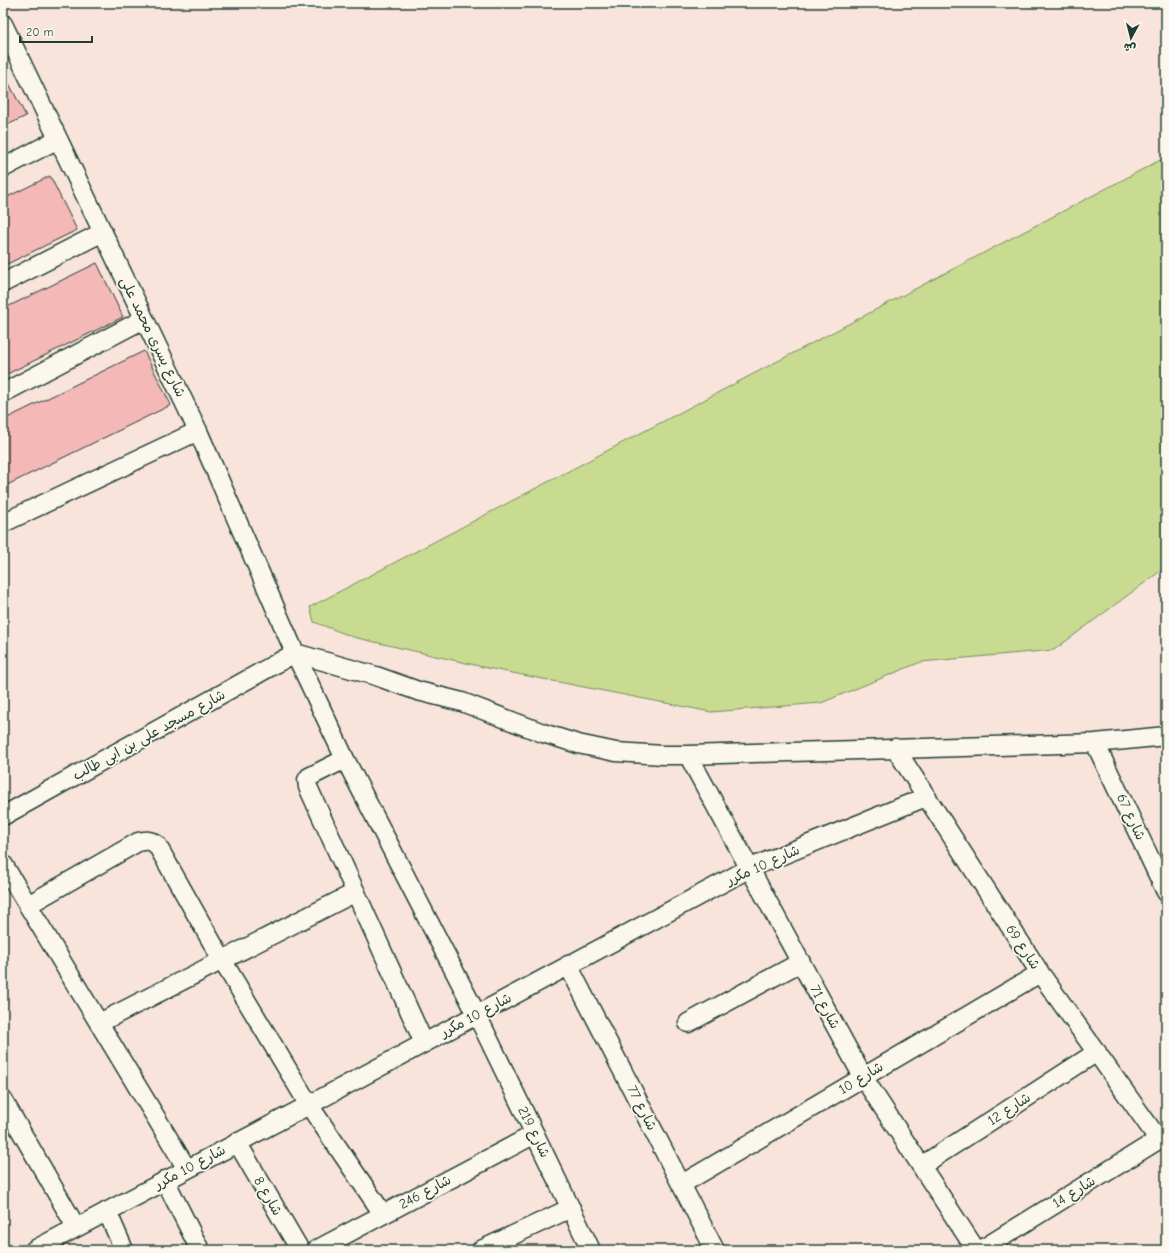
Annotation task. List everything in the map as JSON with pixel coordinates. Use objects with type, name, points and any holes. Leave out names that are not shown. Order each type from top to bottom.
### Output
[{"type":"street","name":"شارع يسرى محمد على","points":[[3,24],[198,431],[295,654],[346,758]]},
{"type":"street","points":[[3,168],[58,139]]},
{"type":"street","points":[[3,283],[103,232]]},
{"type":"street","points":[[3,393],[144,319]]},
{"type":"street","points":[[3,523],[198,431]]},
{"type":"street","points":[[295,654],[376,676],[418,691],[462,702],[543,733],[578,744],[616,752],[688,755],[1095,743],[1166,736]]},
{"type":"street","name":"شارع مسجد على بن ابى طالب","points":[[3,816],[295,654]]},
{"type":"street","name":"شارع 67","points":[[1095,743],[1166,892]]},
{"type":"street","name":"شارع 69","points":[[895,748],[1040,973],[1097,1052],[1162,1137]]},
{"type":"street","name":"شارع 71","points":[[688,755],[863,1077],[976,1250]]},
{"type":"street","points":[[346,758],[309,777],[307,783],[424,1043]]},
{"type":"street","name":"شارع 219","points":[[346,758],[477,1015],[591,1250]]},
{"type":"street","name":"شارع 10 مكرر","points":[[43,1248],[76,1227],[310,1105],[750,868],[926,797]]},
{"type":"street","points":[[28,905],[138,842],[145,840],[152,841],[157,845],[222,960],[310,1105],[382,1214]]},
{"type":"street","points":[[3,864],[186,1169]]},
{"type":"street","points":[[99,1023],[356,892]]},
{"type":"street","points":[[688,1023],[801,962]]},
{"type":"street","name":"شارع 77","points":[[568,966],[715,1250]]},
{"type":"street","name":"شارع 10","points":[[682,1184],[1040,973]]},
{"type":"street","name":"شارع 12","points":[[921,1166],[1097,1052]]},
{"type":"street","points":[[3,1100],[76,1227]]},
{"type":"street","name":"شارع 246","points":[[316,1250],[535,1134]]},
{"type":"street","name":"شارع 14","points":[[982,1250],[1162,1137]]},
{"type":"street","name":"شارع 8","points":[[237,1142],[300,1250]]},
{"type":"street","points":[[165,1180],[200,1250]]},
{"type":"street","points":[[481,1250],[571,1208]]},
{"type":"street","points":[[107,1211],[124,1250]]},
{"type":"green space","points":[[1166,157],[1166,567],[1054,650],[921,662],[821,703],[711,712],[492,669],[353,637],[314,622],[310,607]]},
{"type":"building","points":[[3,72],[26,116],[3,127]]},
{"type":"building","points":[[50,176],[77,230],[3,266],[3,199]]},
{"type":"building","points":[[97,263],[123,317],[3,376],[3,309]]},
{"type":"building","points":[[144,351],[171,405],[3,487],[3,420]]}]
